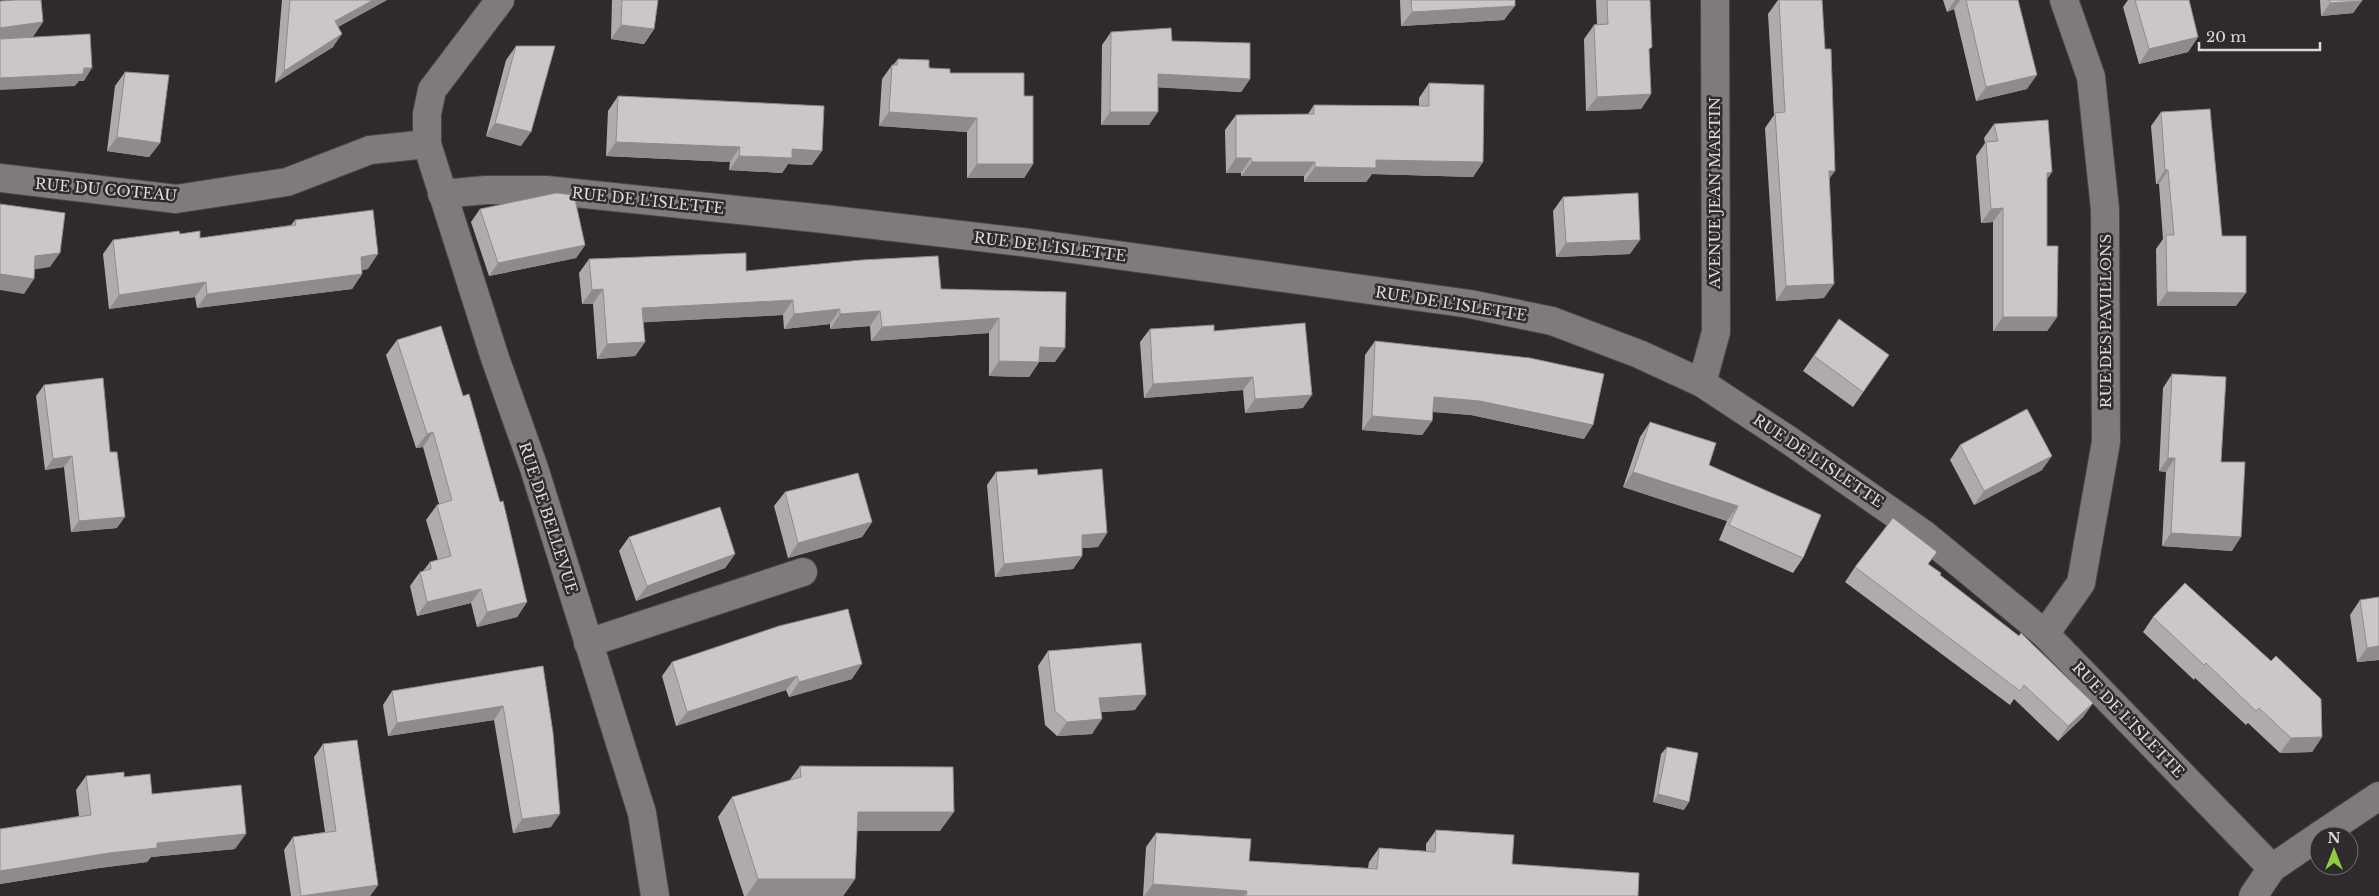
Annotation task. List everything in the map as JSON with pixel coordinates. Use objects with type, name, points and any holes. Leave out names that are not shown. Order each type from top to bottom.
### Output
[{"type":"street","points":[[427,144],[427,114],[432,90],[500,0]]},
{"type":"street","name":"AVENUE JEAN MARTIN","points":[[1702,383],[1716,332],[1715,0]]},
{"type":"street","name":"RUE DES PAVILLONS","points":[[2045,634],[2081,583],[2106,442],[2105,209],[2091,77],[2064,0]]},
{"type":"street","name":"RUE DU COTEAU","points":[[0,178],[176,199],[287,182],[370,150],[427,144]]},
{"type":"street","name":"RUE DE BELLEVUE","points":[[427,144],[495,358],[534,468],[642,812],[655,896]]},
{"type":"street","name":"RUE DE L'ISLETTE","points":[[442,194],[486,190],[546,190],[824,219],[1031,244],[1470,304],[1552,321],[1639,354],[1702,383],[1790,441],[1925,535],[2045,634],[2272,868]]},
{"type":"street","points":[[588,643],[803,572]]},
{"type":"street","points":[[2334,826],[2379,796]]},
{"type":"street","points":[[2253,896],[2272,868],[2309,843]]},
{"type":"building","points":[[41,0],[43,22],[0,28],[0,1]]},
{"type":"building","points":[[290,0],[373,0],[335,21],[342,34],[284,71]]},
{"type":"building","points":[[622,0],[658,0],[654,29],[621,25]]},
{"type":"building","points":[[1411,0],[1515,0],[1515,6],[1412,12]]},
{"type":"building","points":[[1607,0],[1650,0],[1652,47],[1649,49],[1651,94],[1597,97],[1594,25],[1608,24]]},
{"type":"building","points":[[1779,0],[1822,0],[1825,49],[1831,49],[1835,171],[1829,171],[1834,284],[1786,286],[1775,113],[1785,112]]},
{"type":"building","points":[[1966,0],[2018,0],[2037,75],[1986,87]]},
{"type":"building","points":[[2135,0],[2189,0],[2198,37],[2149,49]]},
{"type":"building","points":[[2329,0],[2362,0],[2362,1],[2330,3]]},
{"type":"building","points":[[1171,28],[1172,41],[1250,43],[1250,79],[1158,74],[1158,112],[1110,112],[1111,32]]},
{"type":"building","points":[[90,34],[92,68],[84,68],[83,74],[0,78],[0,39]]},
{"type":"building","points":[[516,46],[555,46],[531,132],[495,123]]},
{"type":"building","points":[[898,59],[929,60],[929,68],[950,69],[950,73],[1024,73],[1024,96],[1033,96],[1033,164],[977,164],[977,118],[889,112],[892,65],[897,65]]},
{"type":"building","points":[[125,72],[169,75],[160,143],[117,137]]},
{"type":"building","points":[[1429,83],[1484,85],[1483,162],[1376,160],[1376,168],[1315,167],[1315,162],[1252,162],[1251,158],[1236,158],[1236,115],[1314,114],[1314,105],[1429,106]]},
{"type":"building","points":[[618,96],[824,106],[822,151],[792,149],[792,158],[739,156],[740,147],[616,142]]},
{"type":"building","points":[[2210,109],[2222,236],[2246,236],[2246,293],[2167,292],[2166,235],[2174,235],[2168,170],[2165,170],[2161,112]]},
{"type":"building","points":[[2048,120],[2052,172],[2047,173],[2047,246],[2058,246],[2057,317],[2003,317],[2003,208],[1991,209],[1986,142],[1998,141],[1994,124]]},
{"type":"building","points":[[556,193],[574,195],[585,245],[498,263],[480,209]]},
{"type":"building","points":[[1638,193],[1640,240],[1566,243],[1563,197]]},
{"type":"building","points":[[0,204],[65,213],[60,253],[35,256],[34,279],[0,274]]},
{"type":"building","points":[[373,210],[378,254],[361,257],[362,274],[207,294],[206,282],[119,295],[113,240],[179,231],[180,234],[200,231],[200,238],[296,225],[295,220]]},
{"type":"building","points":[[746,253],[746,271],[862,260],[938,256],[941,289],[1066,292],[1065,348],[1040,347],[1039,362],[999,361],[999,318],[882,327],[880,311],[840,314],[840,309],[794,314],[793,300],[642,308],[645,342],[607,344],[603,289],[592,290],[589,259]]},
{"type":"building","points":[[1839,319],[1889,355],[1863,392],[1814,356]]},
{"type":"building","points":[[1305,323],[1312,395],[1255,399],[1253,377],[1153,384],[1150,329],[1214,325],[1214,331]]},
{"type":"building","points":[[441,326],[463,396],[469,394],[500,502],[503,501],[527,602],[487,612],[481,589],[427,602],[420,572],[431,569],[430,562],[451,556],[437,505],[452,500],[433,432],[427,434],[397,340]]},
{"type":"building","points":[[1375,341],[1530,358],[1604,374],[1593,425],[1480,401],[1434,397],[1432,421],[1372,416]]},
{"type":"building","points":[[2172,374],[2226,377],[2221,462],[2245,462],[2241,537],[2171,533],[2175,458],[2168,458]]},
{"type":"building","points":[[103,378],[110,452],[117,452],[125,517],[79,521],[72,456],[53,459],[44,385]]},
{"type":"building","points":[[2027,409],[2052,456],[1984,491],[1960,445]]},
{"type":"building","points":[[1650,422],[1716,443],[1709,465],[1821,515],[1803,558],[1729,525],[1738,506],[1633,472]]},
{"type":"building","points":[[1037,469],[1038,475],[1102,469],[1107,533],[1082,535],[1082,556],[1004,564],[996,472]]},
{"type":"building","points":[[858,473],[872,522],[798,543],[785,492]]},
{"type":"building","points":[[720,507],[735,554],[647,586],[629,537]]},
{"type":"building","points":[[1893,518],[1937,552],[1928,564],[2019,636],[2021,633],[2093,703],[2068,726],[2024,685],[2020,691],[1855,567]]},
{"type":"building","points":[[2185,583],[2271,661],[2276,656],[2321,699],[2322,737],[2291,738],[2259,708],[2256,711],[2206,663],[2204,665],[2153,617]]},
{"type":"building","points":[[2379,597],[2379,646],[2367,648],[2360,600]]},
{"type":"building","points":[[848,609],[862,664],[799,682],[797,676],[687,712],[672,662],[779,626]]},
{"type":"building","points":[[1141,643],[1146,695],[1099,698],[1102,719],[1067,722],[1055,711],[1048,651]]},
{"type":"building","points":[[543,666],[553,733],[560,814],[522,819],[503,706],[397,723],[392,691]]},
{"type":"building","points":[[357,740],[378,885],[301,896],[293,837],[336,831],[323,744]]},
{"type":"building","points":[[1667,747],[1698,753],[1689,802],[1658,794]]},
{"type":"building","points":[[800,766],[953,767],[954,812],[858,812],[855,879],[758,879],[732,797],[801,777]]},
{"type":"building","points":[[124,772],[124,777],[150,774],[152,794],[241,785],[246,834],[157,843],[157,848],[109,853],[0,871],[0,829],[91,815],[86,776]]},
{"type":"building","points":[[1436,830],[1514,835],[1512,864],[1639,873],[1638,896],[1246,896],[1247,891],[1153,884],[1156,833],[1251,839],[1249,861],[1377,869],[1379,848],[1435,852]]}]
